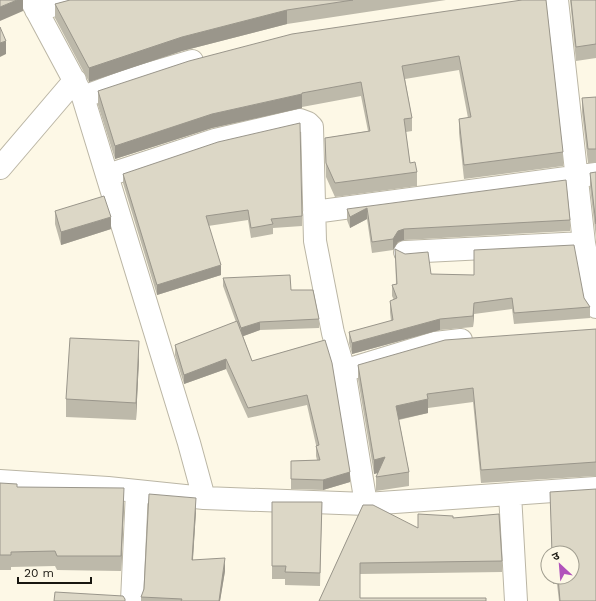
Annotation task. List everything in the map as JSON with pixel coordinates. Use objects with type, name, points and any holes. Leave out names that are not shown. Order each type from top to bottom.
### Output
[{"type":"street","points":[[74,0],[33,5],[79,89],[108,175],[189,442],[204,498]]},
{"type":"street","points":[[557,0],[587,174],[584,243],[596,307]]},
{"type":"street","points":[[0,168],[79,89],[134,78],[210,56]]},
{"type":"street","points":[[108,175],[215,140],[300,120],[308,123],[312,127],[314,135],[315,241],[333,333],[344,370],[366,504]]},
{"type":"street","points":[[314,212],[587,174]]},
{"type":"street","points":[[405,252],[584,243]]},
{"type":"street","points":[[344,370],[435,343],[481,338]]},
{"type":"street","points":[[0,481],[137,491],[204,498],[366,504],[596,488]]},
{"type":"street","points":[[132,601],[137,491]]},
{"type":"street","points":[[510,494],[516,601]]},
{"type":"building","points":[[0,0],[17,0],[0,7]]},
{"type":"building","points":[[70,0],[353,0],[287,10],[182,37],[89,68],[55,4]]},
{"type":"building","points":[[522,0],[546,0],[563,152],[464,165],[459,119],[471,117],[459,56],[402,66],[412,118],[404,119],[410,163],[415,162],[417,172],[335,183],[326,163],[325,138],[370,131],[361,82],[302,93],[212,114],[115,146],[98,91],[189,61],[292,34]]},
{"type":"building","points":[[571,0],[596,0],[596,44],[576,47]]},
{"type":"building","points":[[0,27],[6,41],[0,43]]},
{"type":"building","points":[[596,97],[596,149],[588,149],[582,98]]},
{"type":"building","points":[[300,123],[302,216],[271,219],[273,224],[251,228],[248,210],[206,216],[221,265],[157,285],[123,174],[218,142]]},
{"type":"building","points":[[596,172],[596,224],[590,173]]},
{"type":"building","points":[[566,180],[570,220],[404,229],[398,231],[393,239],[372,242],[367,208],[350,217],[347,209]]},
{"type":"building","points":[[104,196],[111,217],[61,232],[55,211]]},
{"type":"building","points":[[574,245],[584,298],[590,307],[514,313],[512,298],[474,303],[473,316],[440,319],[352,343],[349,332],[393,320],[390,301],[397,298],[392,285],[397,284],[395,249],[405,254],[428,252],[431,274],[474,275],[474,250]]},
{"type":"building","points":[[290,275],[291,290],[313,290],[319,319],[260,322],[241,328],[223,278]]},
{"type":"building","points":[[237,321],[252,361],[325,340],[332,363],[350,472],[323,480],[291,479],[291,461],[320,460],[316,446],[319,445],[307,395],[248,408],[226,359],[184,375],[175,345]]},
{"type":"building","points":[[596,329],[596,462],[481,470],[473,388],[427,394],[428,399],[396,406],[409,472],[376,477],[385,457],[374,460],[358,365],[445,340]]},
{"type":"building","points":[[70,338],[139,341],[136,403],[66,399]]},
{"type":"building","points":[[0,483],[17,484],[17,487],[124,488],[121,556],[57,556],[55,551],[11,552],[11,555],[0,555]]},
{"type":"building","points":[[596,489],[596,601],[560,601],[559,585],[580,585],[580,545],[552,545],[550,492]]},
{"type":"building","points":[[149,494],[196,498],[192,560],[225,558],[219,601],[181,601],[182,599],[141,597],[144,589]]},
{"type":"building","points":[[272,502],[322,502],[320,573],[285,572],[286,566],[272,566]]},
{"type":"building","points":[[363,505],[373,505],[418,528],[418,514],[453,516],[453,518],[499,514],[502,561],[360,563],[360,598],[486,598],[486,601],[319,601]]},
{"type":"building","points":[[55,592],[123,596],[125,601],[54,601]]}]
